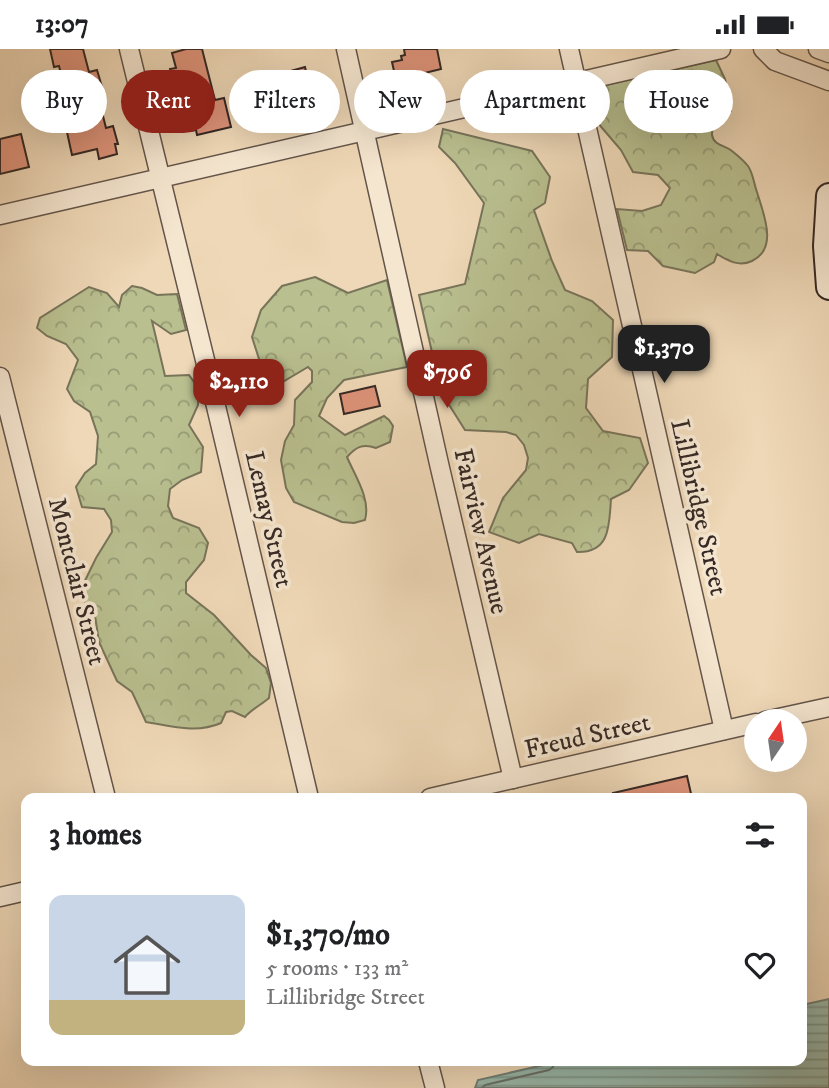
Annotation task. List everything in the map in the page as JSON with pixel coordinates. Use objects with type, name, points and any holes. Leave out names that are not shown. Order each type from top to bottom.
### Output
[{"type":"street","name":"Lemay Street","points":[[129,49],[308,793]]},
{"type":"street","name":"Fairview Avenue","points":[[345,49],[354,86]]},
{"type":"street","name":"Lillibridge Street","points":[[569,49],[573,70]]},
{"type":"street","points":[[610,74],[721,49]]},
{"type":"street","points":[[763,49],[775,61],[829,81]]},
{"type":"street","points":[[818,49],[829,53]]},
{"type":"street","points":[[0,215],[356,133]]},
{"type":"street","name":"Fairview Avenue","points":[[365,133],[513,779]]},
{"type":"street","name":"Lillibridge Street","points":[[588,133],[724,730]]},
{"type":"street","points":[[829,196],[826,246],[829,287]]},
{"type":"street","name":"Montclair Street","points":[[0,377],[105,793]]},
{"type":"street","points":[[807,712],[829,707]]},
{"type":"street","name":"Freud Street","points":[[452,793],[744,726]]},
{"type":"street","points":[[0,897],[21,892]]},
{"type":"street","points":[[429,1066],[435,1088]]},
{"type":"green space","points":[[716,60],[721,70],[672,70]]},
{"type":"green space","points":[[624,81],[624,133],[712,133],[717,143],[745,162],[752,175],[767,229],[765,248],[760,255],[747,263],[738,263],[717,254],[714,262],[695,273],[663,266],[648,251],[627,250],[617,209],[642,211],[661,205],[670,188],[658,175],[633,172],[621,150],[606,133],[610,133],[610,84]]},
{"type":"green space","points":[[446,130],[532,151],[550,177],[545,203],[534,210],[565,290],[592,301],[613,320],[612,357],[588,379],[586,408],[603,431],[640,438],[648,463],[629,490],[611,499],[606,535],[596,548],[577,552],[572,543],[539,534],[519,543],[489,532],[503,498],[526,470],[528,458],[524,445],[516,435],[465,430],[441,392],[419,295],[465,284],[484,203],[455,163],[439,147],[442,133],[446,133]]},
{"type":"green space","points":[[315,277],[348,293],[387,280],[407,367],[344,380],[327,398],[319,416],[345,435],[384,416],[393,426],[390,442],[376,448],[360,447],[347,457],[366,504],[365,520],[354,523],[342,522],[294,502],[286,488],[281,460],[285,441],[294,425],[295,400],[312,382],[312,371],[308,367],[281,383],[265,378],[252,337],[261,310],[282,286]]},
{"type":"green space","points":[[132,286],[157,295],[177,294],[186,330],[171,334],[152,321],[165,376],[189,375],[199,389],[198,405],[189,425],[203,447],[201,472],[182,480],[170,489],[168,506],[173,518],[199,528],[208,543],[204,560],[186,582],[186,593],[214,615],[266,668],[271,683],[269,698],[245,717],[232,711],[226,712],[221,723],[202,728],[146,722],[132,692],[117,681],[99,642],[95,616],[79,593],[112,532],[111,520],[104,509],[82,507],[76,487],[85,473],[96,464],[98,436],[90,412],[74,401],[67,389],[78,360],[66,344],[47,336],[37,328],[40,318],[89,287],[107,293],[119,307],[122,295]]},
{"type":"water","points":[[829,999],[829,1088],[475,1088],[478,1080],[539,1066],[807,1066],[807,1004]]},
{"type":"building","points":[[50,49],[83,49],[88,70],[60,70],[59,66],[54,67]]},
{"type":"building","points":[[186,49],[202,49],[207,70],[170,70],[176,68],[172,53]]},
{"type":"building","points":[[404,49],[437,49],[441,69],[394,70],[392,62],[402,60],[401,56],[405,55]]},
{"type":"building","points":[[224,98],[229,127],[215,131],[215,100]]},
{"type":"building","points":[[113,126],[118,144],[115,144],[117,154],[99,159],[97,149],[72,155],[67,133],[107,133],[107,128]]},
{"type":"building","points":[[21,134],[29,167],[0,174],[0,139]]},
{"type":"building","points":[[375,386],[380,406],[344,414],[340,394]]},
{"type":"building","points":[[687,776],[691,793],[613,793]]}]
